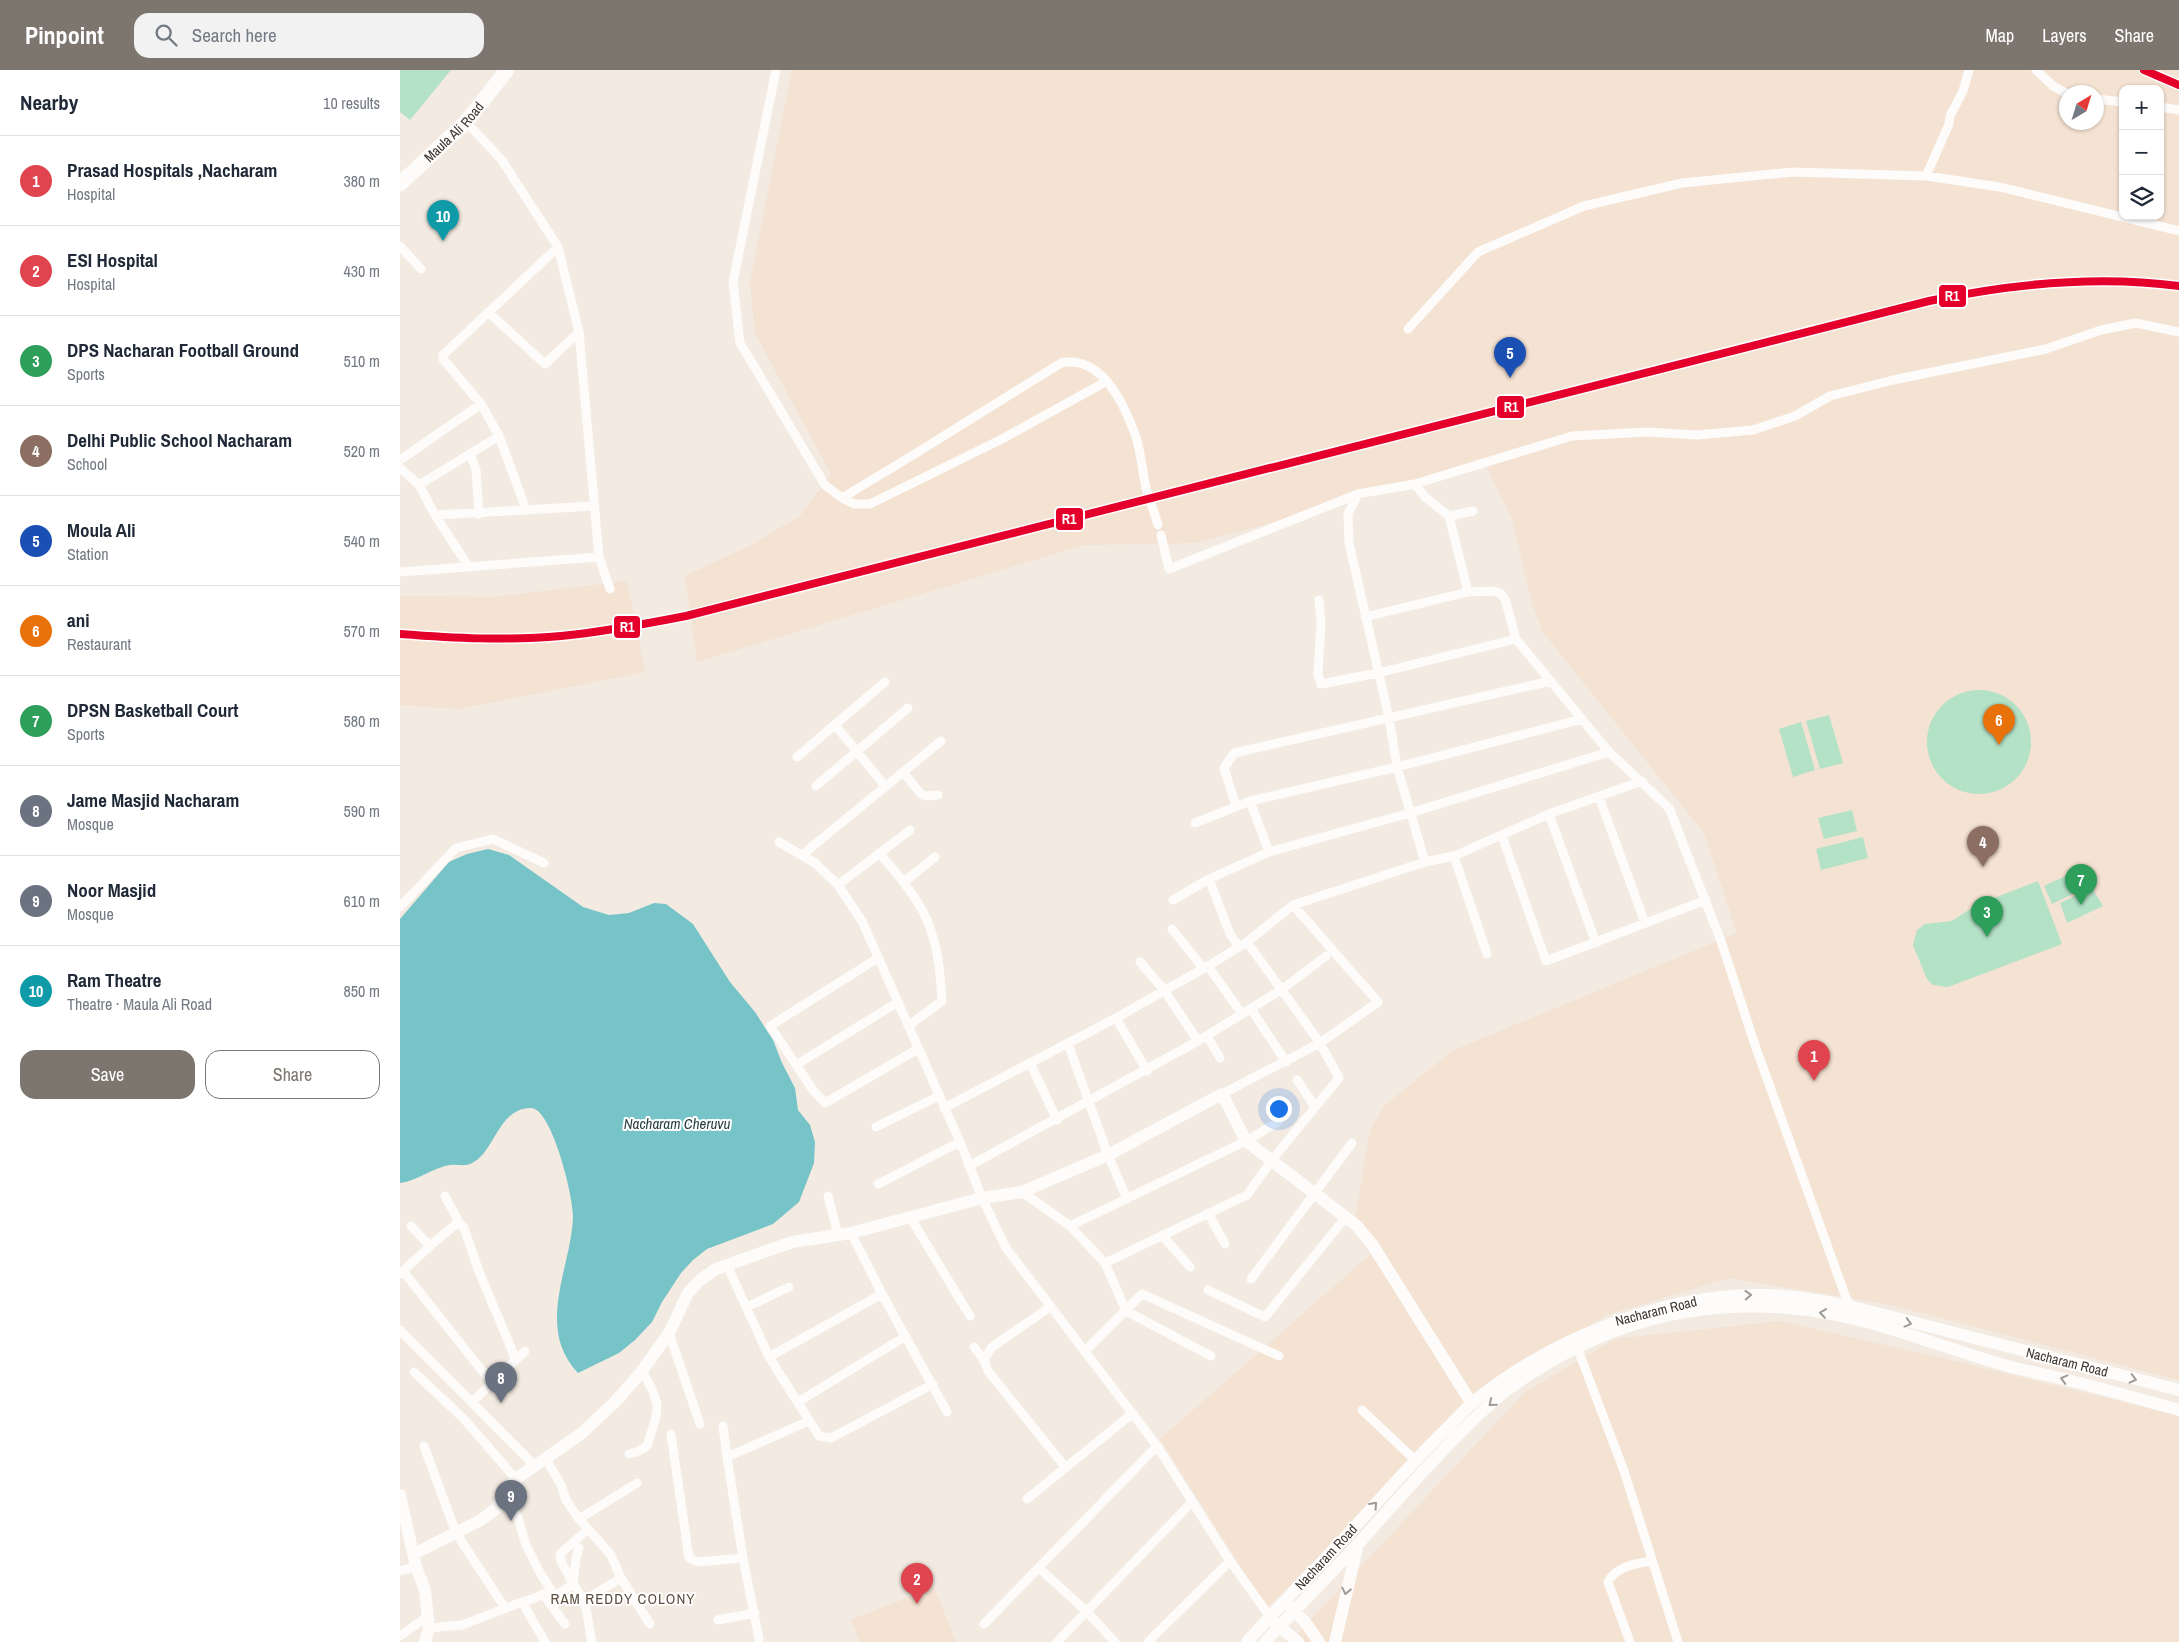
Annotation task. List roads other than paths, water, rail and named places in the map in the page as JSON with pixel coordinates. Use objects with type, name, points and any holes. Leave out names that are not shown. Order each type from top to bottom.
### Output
[{"type":"main road","name":"Maula Ali Road","points":[[403,177],[466,122],[509,72]]},
{"type":"main road","points":[[414,1554],[456,1533],[497,1508],[505,1492],[516,1479],[546,1459],[599,1418],[642,1371],[669,1333],[688,1293],[716,1269],[792,1242],[851,1233],[982,1198],[1022,1192],[1108,1155],[1222,1094],[1246,1141],[1356,1225],[1372,1244],[1472,1404]]},
{"type":"main road","name":"Nacharam Road","points":[[1247,1642],[1415,1460],[1472,1404],[1521,1370],[1550,1353],[1596,1329],[1634,1315],[1695,1301],[1727,1296],[1764,1295],[1803,1298],[2015,1368],[2179,1410]]},
{"type":"main road","name":"Nacharam Road","points":[[1265,1642],[1358,1544],[1424,1469],[1476,1416],[1508,1390],[1577,1347],[1636,1324],[1710,1308],[1737,1306],[1848,1312],[2179,1390]]},
{"type":"main road","points":[[400,1495],[416,1567],[425,1590],[428,1622],[425,1642]]},
{"type":"main road","points":[[1335,1642],[1358,1544]]},
{"type":"main road","points":[[1284,1602],[1305,1622],[1319,1642]]},
{"type":"main road","points":[[1270,1617],[1298,1642]]},
{"type":"street","points":[[776,70],[733,282],[740,343],[825,485],[842,498],[854,504],[870,504],[1002,439],[1107,381]]},
{"type":"street","points":[[1926,176],[1949,124],[1950,116],[1963,91],[1969,70]]},
{"type":"street","points":[[2036,70],[2059,89]]},
{"type":"street","points":[[2104,99],[2119,101]]},
{"type":"street","points":[[2164,108],[2179,110]]},
{"type":"street","points":[[466,122],[501,159],[558,247],[578,332],[599,557],[610,589]]},
{"type":"street","points":[[1408,330],[1478,252],[1584,206],[1682,183],[1793,172],[1926,176],[2000,187],[2179,231]]},
{"type":"street","points":[[400,246],[421,269]]},
{"type":"street","points":[[526,509],[499,436],[481,404],[443,360],[443,355],[558,247]]},
{"type":"street","points":[[488,312],[545,364],[578,332]]},
{"type":"street","points":[[1160,536],[1169,569],[1358,494],[1416,484],[1572,436],[1648,432],[1697,435],[1753,430],[1794,416],[1830,396],[1893,380],[2046,349],[2101,330],[2136,323],[2179,332]]},
{"type":"street","points":[[842,498],[1067,361],[1092,368],[1107,381],[1115,393],[1135,435],[1147,489],[1158,525]]},
{"type":"street","points":[[400,460],[481,404]]},
{"type":"street","points":[[419,485],[499,436]]},
{"type":"street","points":[[470,454],[476,470],[479,514]]},
{"type":"street","points":[[400,468],[419,485],[435,515],[468,566]]},
{"type":"street","points":[[1416,484],[1425,497],[1449,516],[1468,592]]},
{"type":"street","points":[[1358,494],[1348,514],[1348,543],[1389,718],[1397,767],[1425,862]]},
{"type":"street","points":[[435,515],[594,506]]},
{"type":"street","points":[[1449,516],[1473,511]]},
{"type":"street","points":[[400,572],[599,557]]},
{"type":"street","points":[[1365,617],[1468,592],[1494,591],[1500,593],[1505,600],[1516,639],[1609,752],[1669,808],[1706,900],[1848,1312]]},
{"type":"street","points":[[1319,600],[1321,623],[1319,681],[1322,684],[1378,673],[1516,639]]},
{"type":"street","points":[[1236,806],[1224,768],[1234,753],[1551,681]]},
{"type":"street","points":[[797,757],[885,682]]},
{"type":"street","points":[[816,786],[908,708]]},
{"type":"street","points":[[1195,823],[1250,801],[1397,767],[1582,719]]},
{"type":"street","points":[[835,725],[885,786]]},
{"type":"street","points":[[802,855],[941,742]]},
{"type":"street","points":[[1173,900],[1209,880],[1269,852],[1410,813],[1609,752]]},
{"type":"street","points":[[903,772],[921,794],[925,796],[938,795]]},
{"type":"street","points":[[944,1108],[1068,1044],[1205,967],[1247,942],[1293,905],[1425,862],[1454,856],[1550,814],[1642,781]]},
{"type":"street","points":[[1599,797],[1645,924]]},
{"type":"street","points":[[1250,801],[1269,852]]},
{"type":"street","points":[[1550,814],[1596,943]]},
{"type":"street","points":[[838,885],[910,830]]},
{"type":"street","points":[[1502,836],[1546,961],[1706,900]]},
{"type":"street","points":[[400,907],[456,848],[493,838],[544,863]]},
{"type":"street","points":[[779,842],[815,863],[838,885],[862,921],[960,1142],[982,1198],[1006,1248],[1157,1446],[1230,1561],[1270,1617]]},
{"type":"street","points":[[879,853],[904,882],[927,916],[940,965],[942,1001],[908,1026]]},
{"type":"street","points":[[1454,856],[1487,954]]},
{"type":"street","points":[[904,882],[935,857]]},
{"type":"street","points":[[1209,880],[1230,934],[1238,947]]},
{"type":"street","points":[[1222,1094],[1320,1043],[1378,1002],[1293,905]]},
{"type":"street","points":[[1172,929],[1242,1014]]},
{"type":"street","points":[[1105,1263],[1247,1195],[1272,1160],[1339,1078],[1320,1043],[1247,942]]},
{"type":"street","points":[[969,1166],[1057,1120],[1089,1100],[1147,1071],[1207,1036],[1281,990],[1326,956]]},
{"type":"street","points":[[878,958],[770,1026],[813,1090],[825,1103],[918,1049]]},
{"type":"street","points":[[1140,962],[1164,990],[1198,1041]]},
{"type":"street","points":[[796,1065],[898,1002]]},
{"type":"street","points":[[1251,1009],[1286,1062]]},
{"type":"street","points":[[1116,1018],[1147,1071]]},
{"type":"street","points":[[1207,1036],[1220,1058]]},
{"type":"street","points":[[1068,1044],[1108,1155],[1127,1200]]},
{"type":"street","points":[[1030,1064],[1057,1120]]},
{"type":"street","points":[[1297,1080],[1315,1107]]},
{"type":"street","points":[[876,1126],[939,1096]]},
{"type":"street","points":[[1070,1226],[1246,1141],[1278,1122]]},
{"type":"street","points":[[878,1184],[960,1142]]},
{"type":"street","points":[[1251,1279],[1316,1194],[1352,1143]]},
{"type":"street","points":[[1022,1192],[1070,1226],[1105,1263],[1126,1311],[1211,1356]]},
{"type":"street","points":[[445,1196],[464,1228],[478,1269],[516,1360]]},
{"type":"street","points":[[828,1196],[838,1235]]},
{"type":"street","points":[[1208,1213],[1225,1244]]},
{"type":"street","points":[[910,1217],[970,1316]]},
{"type":"street","points":[[1208,1290],[1265,1317],[1345,1218]]},
{"type":"street","points":[[460,1224],[456,1224],[447,1230],[402,1273],[491,1382]]},
{"type":"street","points":[[411,1226],[430,1246]]},
{"type":"street","points":[[851,1233],[882,1294],[947,1412]]},
{"type":"street","points":[[1162,1235],[1190,1267]]},
{"type":"street","points":[[727,1265],[769,1357],[819,1436],[831,1438],[933,1384]]},
{"type":"street","points":[[747,1308],[789,1287]]},
{"type":"street","points":[[769,1357],[882,1294]]},
{"type":"street","points":[[1085,1350],[1142,1294],[1279,1356]]},
{"type":"street","points":[[984,1360],[992,1347],[1050,1307]]},
{"type":"street","points":[[400,1330],[535,1466]]},
{"type":"street","points":[[669,1333],[700,1424]]},
{"type":"street","points":[[798,1402],[906,1336]]},
{"type":"street","points":[[974,1347],[984,1360],[988,1371],[1066,1468]]},
{"type":"street","points":[[1577,1347],[1624,1472],[1678,1642]]},
{"type":"street","points":[[472,1402],[525,1351]]},
{"type":"street","points":[[629,1454],[647,1446],[658,1404],[655,1392],[642,1371]]},
{"type":"street","points":[[414,1372],[464,1419],[516,1479]]},
{"type":"street","points":[[1362,1410],[1415,1460]]},
{"type":"street","points":[[1027,1499],[1133,1413]]},
{"type":"street","points":[[727,1457],[809,1421]]},
{"type":"street","points":[[722,1426],[743,1558],[759,1639]]},
{"type":"street","points":[[671,1434],[689,1558],[698,1562],[743,1558]]},
{"type":"street","points":[[424,1446],[456,1533],[505,1608]]},
{"type":"street","points":[[984,1624],[1157,1446]]},
{"type":"street","points":[[546,1459],[561,1485],[566,1500],[579,1519],[611,1555],[621,1578],[650,1624]]},
{"type":"street","points":[[579,1519],[637,1483]]},
{"type":"street","points":[[505,1492],[518,1518],[526,1545],[555,1596]]},
{"type":"street","points":[[1057,1642],[1192,1502]]},
{"type":"street","points":[[588,1529],[560,1554],[561,1561],[585,1600],[592,1642]]},
{"type":"street","points":[[574,1584],[576,1558],[579,1548]]},
{"type":"street","points":[[1148,1642],[1230,1561]]},
{"type":"street","points":[[1630,1642],[1608,1582],[1615,1573],[1634,1564],[1652,1561]]},
{"type":"street","points":[[400,1571],[416,1567]]},
{"type":"street","points":[[1039,1568],[1086,1611],[1115,1642]]},
{"type":"street","points":[[585,1600],[621,1578]]},
{"type":"street","points":[[400,1636],[428,1622],[462,1625],[543,1594],[555,1596],[574,1584]]},
{"type":"street","points":[[543,1594],[565,1624]]},
{"type":"street","points":[[522,1602],[545,1642]]},
{"type":"street","points":[[718,1620],[755,1613]]},
{"type":"water","name":"Nacharam Cheruvu","points":[[488,849],[509,855],[583,907],[609,915],[629,913],[654,903],[666,904],[693,924],[730,982],[755,1012],[773,1040],[795,1088],[798,1110],[810,1125],[815,1142],[814,1163],[799,1202],[773,1224],[707,1249],[681,1273],[662,1302],[652,1322],[635,1340],[619,1353],[578,1373],[565,1355],[559,1337],[557,1317],[571,1237],[573,1217],[570,1192],[554,1138],[547,1122],[539,1112],[531,1108],[520,1110],[511,1115],[486,1150],[472,1163],[444,1166],[413,1180],[400,1183],[400,919],[449,862],[467,854]]},
{"type":"railway","points":[[2144,70],[2179,85]]},
{"type":"place","name":"Ram Theatre","points":[[443,241]]},
{"type":"place","name":"Moula Ali","points":[[1510,378]]},
{"type":"place","name":"ani","points":[[1999,745]]},
{"type":"place","name":"Delhi Public School Nacharam","points":[[1983,867]]},
{"type":"place","name":"DPSN Basketball Court","points":[[2081,905]]},
{"type":"place","name":"DPS Nacharan Football Ground","points":[[1987,937]]},
{"type":"place","name":"Prasad Hospitals ,Nacharam","points":[[1814,1081]]},
{"type":"place","name":"Jame Masjid Nacharam","points":[[501,1403]]},
{"type":"place","name":"Noor Masjid","points":[[511,1521]]},
{"type":"place","name":"ESI Hospital","points":[[917,1604]]},
{"type":"district","name":"RAM REDDY COLONY","points":[[623,1598]]}]
